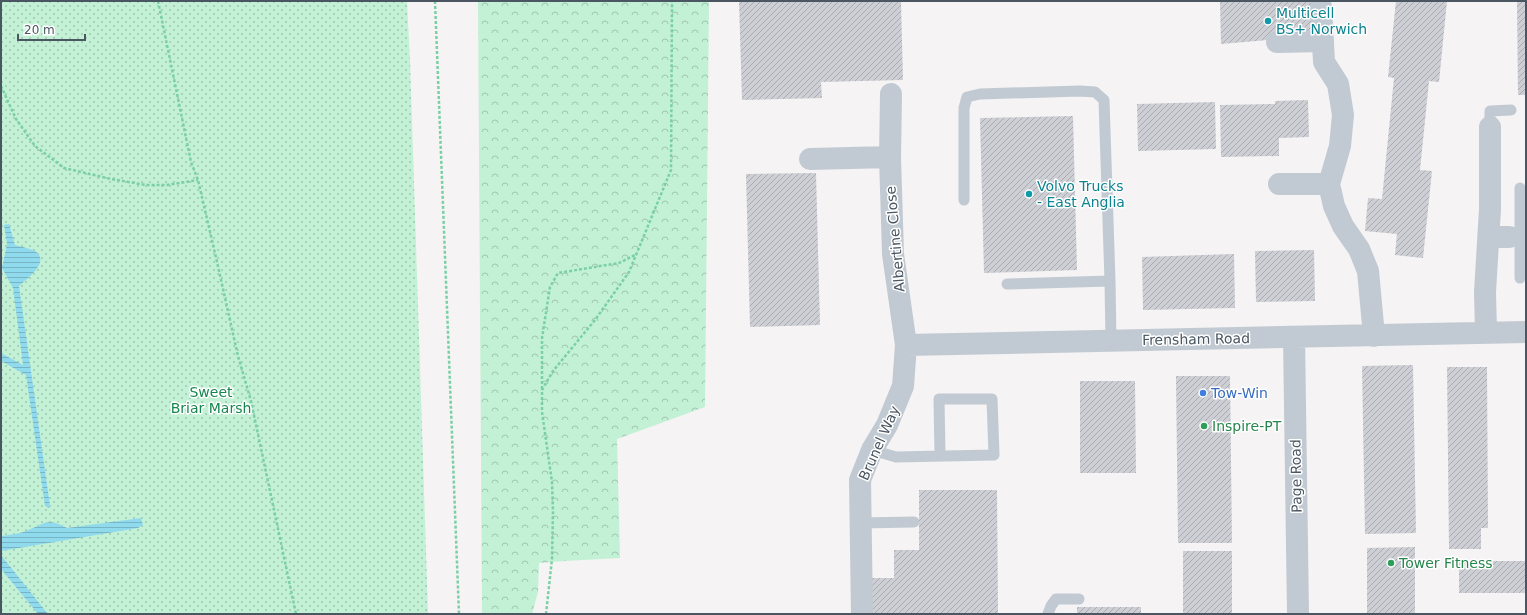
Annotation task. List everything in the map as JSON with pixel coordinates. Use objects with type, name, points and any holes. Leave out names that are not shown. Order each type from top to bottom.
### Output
[{"type":"street","points":[[1321,7],[1324,62],[1338,84],[1344,115],[1340,146],[1328,184],[1334,206],[1343,226],[1359,249],[1368,271],[1374,336]]},
{"type":"street","points":[[1277,42],[1322,41]]},
{"type":"street","name":"Albertine Close","points":[[891,94],[890,157],[893,254],[906,345]]},
{"type":"street","points":[[1486,332],[1485,292],[1506,237],[1490,127]]},
{"type":"street","points":[[810,159],[890,157]]},
{"type":"street","points":[[1279,184],[1328,184]]},
{"type":"street","name":"Frensham Road","points":[[906,345],[1526,332]]},
{"type":"street","name":"Page Road","points":[[1294,337],[1298,614]]},
{"type":"street","name":"Brunel Way","points":[[862,614],[860,480],[872,450],[887,425],[903,386],[906,345]]},
{"type":"lane","points":[[964,200],[964,108],[967,97],[980,94],[1080,91],[1095,92],[1104,100],[1111,341]]},
{"type":"lane","points":[[1490,127],[1490,111],[1511,110]]},
{"type":"lane","points":[[1520,188],[1506,237],[1520,278]]},
{"type":"lane","points":[[1007,284],[1110,281]]},
{"type":"lane","points":[[872,450],[896,457],[994,456],[992,399],[939,399],[940,456]]},
{"type":"lane","points":[[860,523],[914,522]]},
{"type":"lane","points":[[1048,614],[1056,598],[1079,598]]},
{"type":"path","points":[[158,1],[191,162],[198,180],[238,356],[252,401],[296,614]]},
{"type":"path","points":[[435,1],[459,614]]},
{"type":"path","points":[[542,390],[553,371],[595,320],[629,272],[670,170],[672,1]]},
{"type":"path","points":[[1,86],[16,119],[35,146],[64,168],[146,185],[167,185],[198,180]]},
{"type":"path","points":[[546,614],[552,559],[553,512],[552,482],[542,412],[542,338],[550,287],[558,273],[619,263],[636,254]]},
{"type":"green space","name":"Sweet Briar Marsh","points":[[1,1],[407,1],[428,614],[1,614]]},
{"type":"green space","points":[[478,1],[709,1],[705,407],[617,439],[620,558],[539,563],[538,592],[532,614],[482,614]]},
{"type":"water","points":[[9,224],[15,245],[33,250],[38,254],[40,259],[36,269],[19,286],[50,506],[49,508],[45,506],[26,375],[1,361],[1,353],[23,365],[13,288],[2,268],[7,244],[4,225]]},
{"type":"water","points":[[141,518],[143,525],[138,528],[1,551],[1,536],[23,532],[50,522],[67,528]]},
{"type":"water","points":[[1,555],[48,614],[38,614],[1,569]]},
{"type":"building","points":[[739,1],[901,1],[903,80],[821,82],[822,98],[742,100]]},
{"type":"building","name":"Multicell BS+ Norwich","points":[[1220,1],[1315,1],[1317,41],[1268,40],[1221,44]]},
{"type":"building","points":[[1396,1],[1447,1],[1439,82],[1429,81],[1420,170],[1432,171],[1423,258],[1395,255],[1397,234],[1365,231],[1368,198],[1382,199],[1394,78],[1388,77]]},
{"type":"building","points":[[1517,1],[1526,1],[1526,95],[1518,95]]},
{"type":"building","points":[[1308,100],[1309,137],[1279,138],[1279,156],[1221,157],[1220,105],[1275,104],[1275,101]]},
{"type":"building","points":[[1215,102],[1216,149],[1138,151],[1137,104]]},
{"type":"building","name":"Volvo Trucks - East Anglia","points":[[1073,116],[1077,270],[984,273],[980,118]]},
{"type":"building","points":[[816,173],[820,325],[750,327],[746,174]]},
{"type":"building","points":[[1314,250],[1315,301],[1256,302],[1255,251]]},
{"type":"building","points":[[1234,254],[1235,308],[1143,310],[1142,257]]},
{"type":"building","points":[[1413,365],[1416,533],[1365,534],[1362,366]]},
{"type":"building","points":[[1447,367],[1487,367],[1488,528],[1481,528],[1481,549],[1449,549]]},
{"type":"building","points":[[1176,376],[1230,376],[1232,543],[1178,543]]},
{"type":"building","points":[[1080,381],[1135,381],[1136,473],[1080,473]]},
{"type":"building","points":[[919,490],[997,490],[998,614],[872,614],[872,578],[894,578],[894,550],[919,550]]},
{"type":"building","points":[[1415,547],[1415,614],[1367,614],[1367,548]]},
{"type":"building","points":[[1183,551],[1232,551],[1232,614],[1183,614]]},
{"type":"building","points":[[1459,561],[1526,561],[1526,593],[1459,593]]},
{"type":"building","points":[[1077,607],[1141,607],[1141,614],[1077,614]]},
{"type":"place","name":"Multicell BS+ Norwich","points":[[1268,21]]},
{"type":"place","name":"Volvo Trucks - East Anglia","points":[[1029,194]]},
{"type":"place","name":"Tow-Win","points":[[1203,393]]},
{"type":"place","name":"Inspire-PT","points":[[1204,426]]},
{"type":"place","name":"Tower Fitness","points":[[1391,563]]}]
